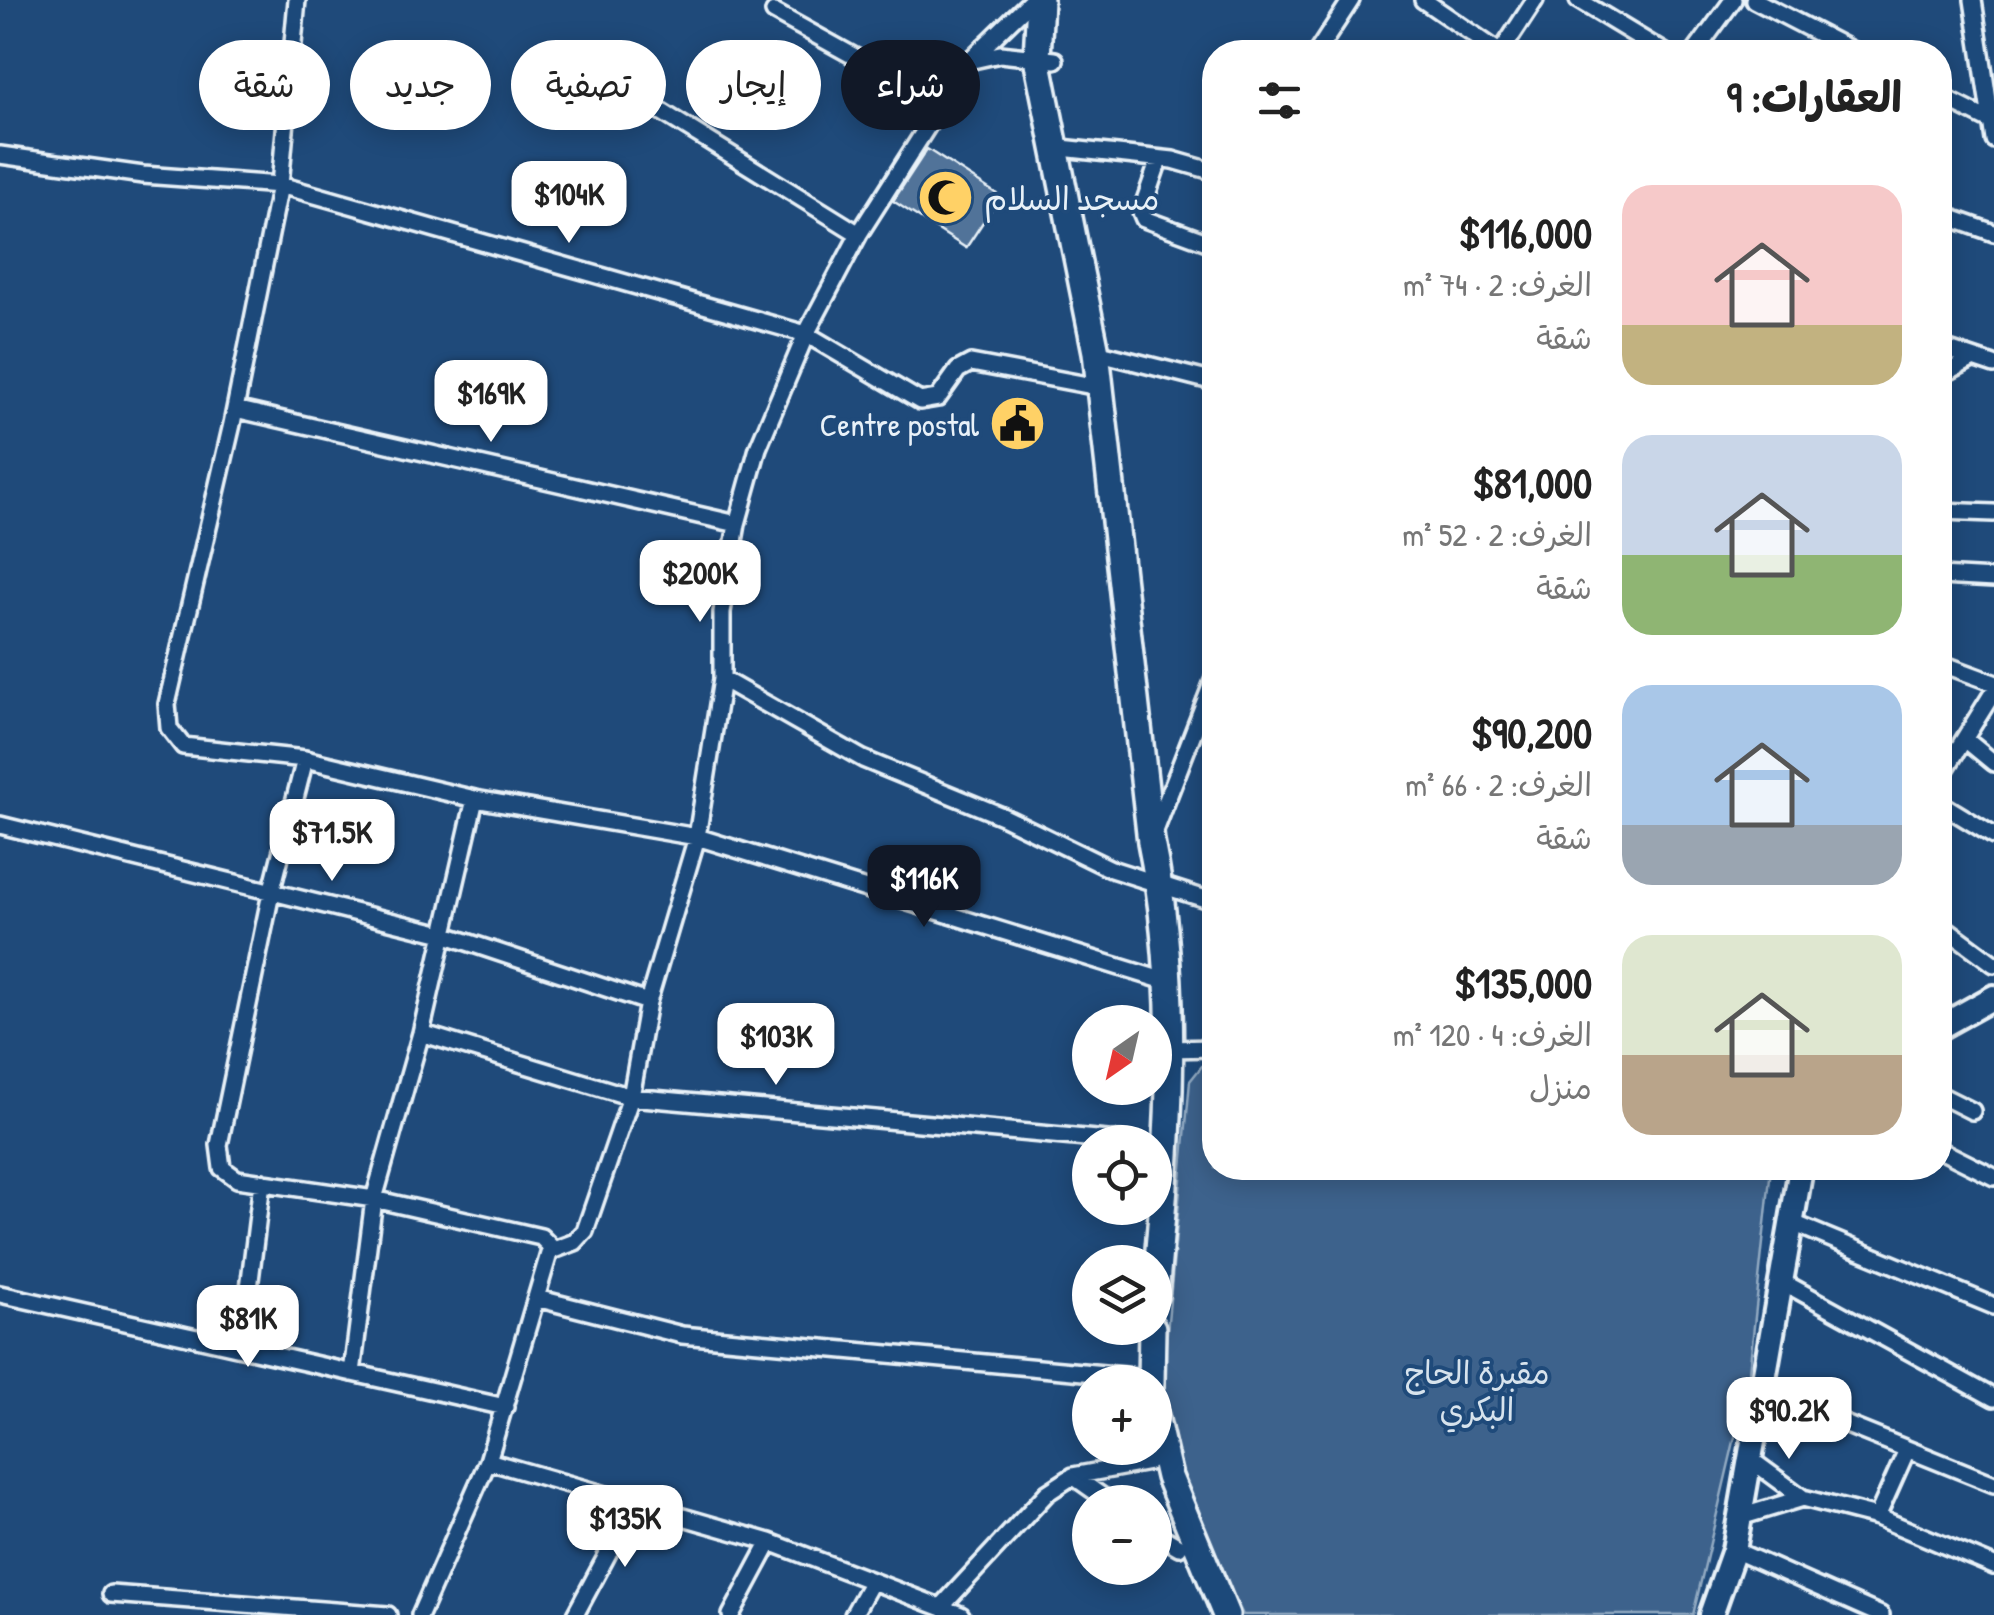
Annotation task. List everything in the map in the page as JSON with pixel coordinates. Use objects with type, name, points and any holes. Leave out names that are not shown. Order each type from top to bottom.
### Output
[{"type":"main road","points":[[1040,0],[1052,147],[1096,352],[1151,842],[1160,887],[1166,1005]]},
{"type":"main road","points":[[1046,59],[1054,0]]},
{"type":"main road","points":[[1160,1245],[1168,1105]]},
{"type":"main road","points":[[1151,1465],[1179,1547],[1209,1615]]},
{"type":"main road","points":[[1165,1465],[1226,1615]]},
{"type":"street","points":[[297,0],[280,185],[236,409],[167,704],[168,721],[182,746],[305,759],[475,798],[697,837],[1165,981]]},
{"type":"street","points":[[980,50],[1032,0]]},
{"type":"street","points":[[1326,40],[1351,0]]},
{"type":"street","points":[[1423,0],[1482,40]]},
{"type":"street","points":[[1508,40],[1535,0]]},
{"type":"street","points":[[1578,0],[1644,40]]},
{"type":"street","points":[[1704,40],[1733,0]]},
{"type":"street","points":[[1754,0],[1832,40]]},
{"type":"street","points":[[1973,0],[1988,77],[1988,120],[1994,140]]},
{"type":"street","points":[[774,12],[841,49]]},
{"type":"street","points":[[980,59],[1000,54],[1046,59]]},
{"type":"street","points":[[1952,102],[1988,120]]},
{"type":"street","points":[[666,115],[859,234]]},
{"type":"street","points":[[551,1251],[575,1242],[585,1231],[632,1097],[648,1002],[697,837],[722,679],[722,612],[737,524],[758,448],[806,334],[859,234],[924,130]]},
{"type":"street","points":[[1052,147],[1202,169]]},
{"type":"street","points":[[0,155],[142,175],[280,185],[806,334],[920,401],[938,398],[958,370],[970,364],[1098,387]]},
{"type":"street","points":[[1159,160],[1141,212],[1144,218],[1202,240]]},
{"type":"street","points":[[1952,218],[1994,233]]},
{"type":"street","points":[[1096,352],[1202,379]]},
{"type":"street","points":[[1952,352],[1994,366]]},
{"type":"street","points":[[1952,370],[1972,360]]},
{"type":"street","points":[[236,409],[737,524]]},
{"type":"street","points":[[1952,512],[1994,513]]},
{"type":"street","points":[[1952,577],[1994,579]]},
{"type":"street","points":[[1952,667],[1994,683]]},
{"type":"street","points":[[722,679],[863,759],[1160,887],[1202,898]]},
{"type":"street","points":[[1952,760],[1994,691]]},
{"type":"street","points":[[1151,842],[1202,710]]},
{"type":"street","points":[[1966,740],[1994,764]]},
{"type":"street","points":[[305,759],[271,892],[218,1160],[227,1174],[374,1198],[541,1237],[551,1251]]},
{"type":"street","points":[[352,1374],[374,1198],[422,1033],[475,798]]},
{"type":"street","points":[[1952,811],[1994,836]]},
{"type":"street","points":[[0,825],[443,934],[648,1002]]},
{"type":"street","points":[[1952,933],[1994,964]]},
{"type":"street","points":[[1952,1021],[1992,999]]},
{"type":"street","points":[[422,1033],[632,1097],[1072,1137]]},
{"type":"street","points":[[1172,1050],[1202,1049]]},
{"type":"street","points":[[1952,1101],[1972,1111]]},
{"type":"street","points":[[1952,1156],[1994,1177]]},
{"type":"street","points":[[1711,1615],[1734,1550],[1765,1392],[1779,1280],[1799,1180]]},
{"type":"street","points":[[242,1346],[262,1182]]},
{"type":"street","points":[[1793,1223],[1994,1306]]},
{"type":"street","points":[[420,1615],[488,1462],[551,1251]]},
{"type":"street","points":[[1779,1280],[1994,1398]]},
{"type":"street","points":[[0,1294],[504,1407]]},
{"type":"street","points":[[536,1298],[682,1335],[1072,1374]]},
{"type":"street","points":[[1765,1392],[1906,1452],[1994,1484]]},
{"type":"street","points":[[1878,1517],[1906,1452]]},
{"type":"street","points":[[1750,1459],[1803,1498],[1878,1517],[1994,1566]]},
{"type":"street","points":[[488,1462],[770,1542],[943,1604],[961,1615]]},
{"type":"street","points":[[943,1604],[1029,1508],[1073,1476],[1112,1465]]},
{"type":"street","points":[[1073,1476],[1086,1485]]},
{"type":"street","points":[[1740,1517],[1803,1498]]},
{"type":"street","points":[[574,1615],[636,1504]]},
{"type":"street","points":[[731,1615],[770,1542]]},
{"type":"street","points":[[1172,1543],[1179,1547]]},
{"type":"street","points":[[1734,1550],[1882,1615]]},
{"type":"street","points":[[852,1615],[872,1581]]},
{"type":"street","points":[[111,1594],[388,1615]]},
{"type":"green space","name":"مقبرة الحاج البكري","points":[[1202,1066],[1202,1180],[1770,1180],[1748,1382],[1693,1615],[1243,1615],[1172,1466],[1172,1365],[1164,1365],[1166,1345],[1172,1345],[1172,1278],[1190,1081]]},
{"type":"building","name":"مسجد السلام","points":[[927,149],[1000,196],[966,248],[893,201]]},
{"type":"place","name":"مسجد السلام","points":[[945,198]]},
{"type":"place","name":"Centre postal","points":[[1018,424]]}]
